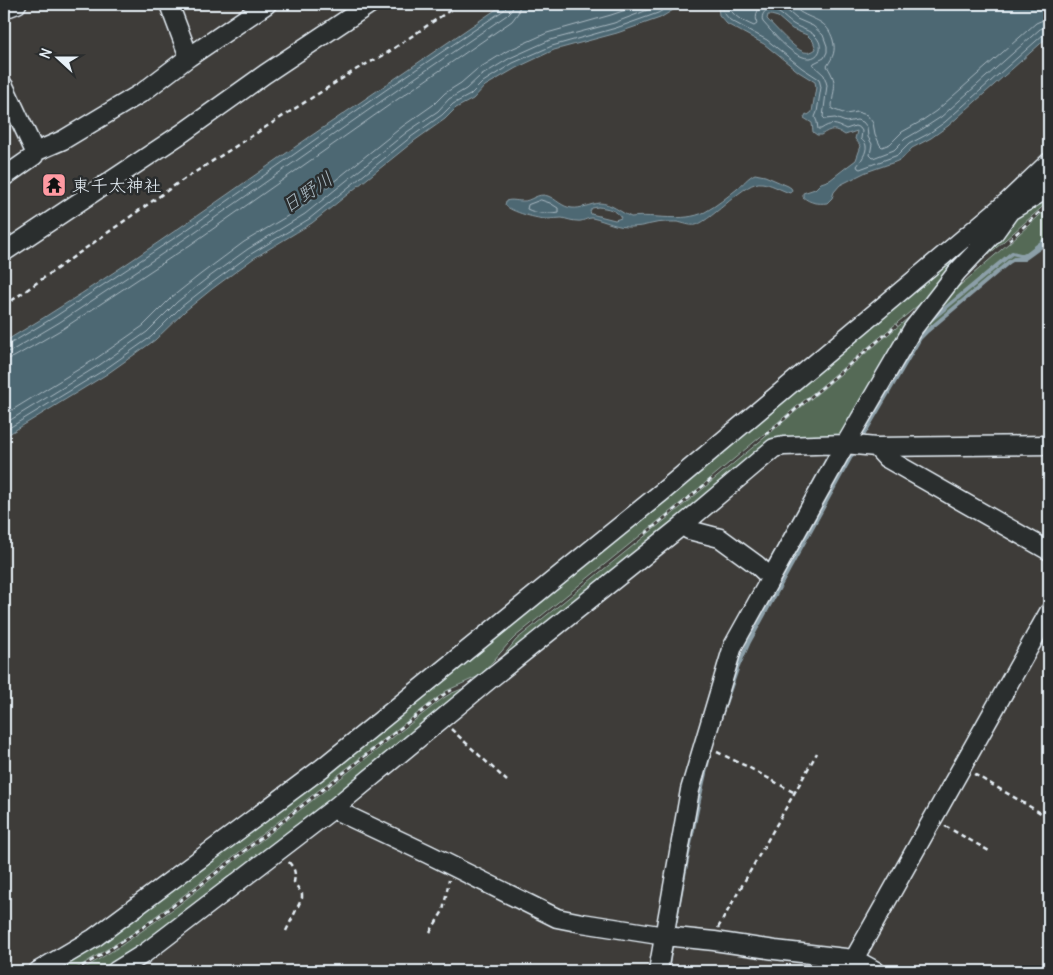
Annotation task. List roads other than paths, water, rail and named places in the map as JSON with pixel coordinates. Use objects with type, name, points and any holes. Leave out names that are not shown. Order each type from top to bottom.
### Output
[{"type":"street","points":[[4,9],[18,4]]},
{"type":"street","points":[[169,4],[189,57]]},
{"type":"street","points":[[4,177],[34,156],[36,152],[63,140],[143,92],[189,57],[267,4]]},
{"type":"street","points":[[4,252],[182,134],[265,74],[370,4]]},
{"type":"street","points":[[4,86],[36,152]]},
{"type":"street","points":[[38,971],[94,938],[322,768],[662,492],[1008,207],[1049,162]]},
{"type":"street","points":[[658,971],[690,790],[733,646],[845,444],[912,330],[957,272],[994,232],[1008,207],[1046,189]]},
{"type":"street","points":[[116,971],[144,953],[278,852],[684,524],[774,448],[845,444],[876,447],[1049,445]]},
{"type":"street","points":[[876,447],[886,458],[1049,551]]},
{"type":"street","points":[[684,524],[689,530],[720,538],[757,564],[771,578]]},
{"type":"street","points":[[854,959],[1049,612]]},
{"type":"street","points":[[332,808],[557,918],[582,924],[665,936],[854,959],[876,971]]},
{"type":"water","name":"日野川","points":[[504,4],[683,4],[660,18],[617,33],[554,50],[516,68],[485,86],[473,99],[456,108],[445,119],[414,141],[312,223],[254,258],[212,289],[185,311],[155,340],[107,374],[4,437],[4,342],[158,243]]},
{"type":"water","points":[[714,4],[1049,4],[1049,36],[948,126],[912,148],[902,159],[866,172],[840,185],[827,203],[817,203],[803,197],[803,193],[815,189],[821,183],[830,180],[856,160],[861,146],[855,139],[857,131],[845,135],[833,130],[821,135],[813,132],[812,123],[804,118],[806,114],[808,115],[812,112],[815,82],[799,72],[764,44],[727,24],[719,15],[718,7]],"holes":[[[768,15],[778,17],[792,29],[807,35],[813,41],[816,49],[806,52],[795,47],[767,19]]]},
{"type":"water","points":[[755,174],[765,176],[788,186],[792,190],[790,193],[769,184],[755,184],[747,187],[712,215],[696,225],[666,222],[627,227],[592,218],[579,221],[562,218],[543,219],[519,213],[505,205],[508,200],[525,201],[544,195],[572,208],[603,203],[631,217],[687,217],[705,212],[713,207]],"holes":[[[598,207],[615,211],[621,218],[615,220],[591,214],[592,208]]]},
{"type":"waterway","points":[[926,324],[1012,253],[1024,256],[1049,237]]},
{"type":"waterway","points":[[864,434],[920,338],[1009,262],[1014,259],[1024,259],[1049,241]]},
{"type":"waterway","points":[[768,566],[832,450]]},
{"type":"waterway","points":[[719,721],[737,669],[749,642],[854,451]]},
{"type":"waterway","points":[[676,931],[674,930],[690,841],[710,753]]},
{"type":"waterway","points":[[667,971],[672,941]]},
{"type":"place","name":"東千太神社","points":[[54,185]]}]
